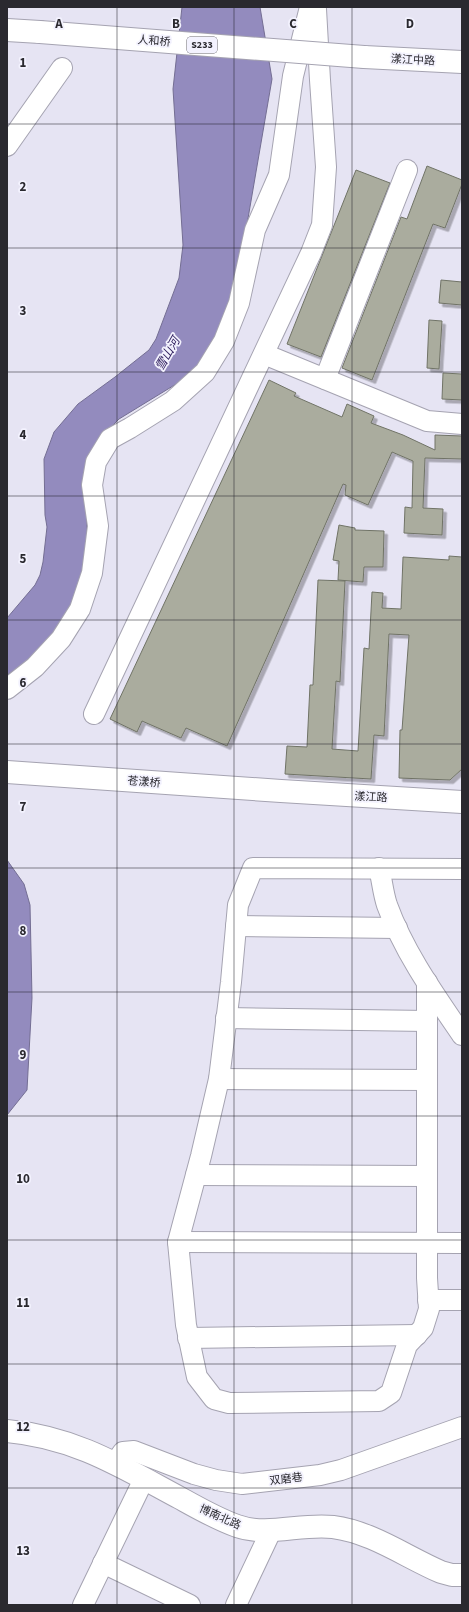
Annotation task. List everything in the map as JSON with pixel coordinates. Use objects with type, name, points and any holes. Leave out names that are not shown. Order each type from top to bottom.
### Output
[{"type":"main road","name":"人和桥","points":[[7,30],[364,57]]},
{"type":"main road","name":"漾江中路","points":[[364,57],[462,62]]},
{"type":"main road","name":"苍漾桥","points":[[7,772],[281,791]]},
{"type":"main road","name":"漾江路","points":[[281,791],[462,802]]},
{"type":"main road","name":"博南北路","points":[[7,1431],[57,1440],[80,1447],[115,1463],[199,1508],[237,1526],[250,1530],[271,1531],[316,1526],[345,1529],[365,1535],[423,1565],[452,1575],[462,1575]]},
{"type":"street","points":[[7,689],[35,667],[61,639],[80,610],[92,573],[98,526],[92,486],[96,462],[110,438],[130,428],[173,401],[205,372],[224,341],[239,303],[255,230],[279,175],[293,76],[310,7]]},
{"type":"street","points":[[94,714],[264,354],[311,253],[322,225],[326,167],[316,7]]},
{"type":"street","points":[[7,146],[62,68]]},
{"type":"street","points":[[325,379],[407,170]]},
{"type":"street","points":[[264,354],[428,421],[462,424]]},
{"type":"street","points":[[426,982],[427,1243],[429,1309],[423,1328],[407,1345],[391,1393],[379,1401],[230,1403],[214,1399],[197,1377],[188,1338],[178,1242],[219,1079],[238,905],[253,868],[462,869]]},
{"type":"street","points":[[379,868],[386,904],[397,928],[426,982],[462,1035]]},
{"type":"street","points":[[236,926],[397,928]]},
{"type":"street","points":[[226,1018],[426,1021]]},
{"type":"street","points":[[219,1079],[427,1080]]},
{"type":"street","points":[[196,1175],[427,1176]]},
{"type":"street","points":[[178,1242],[462,1243]]},
{"type":"street","points":[[428,1300],[462,1300]]},
{"type":"street","points":[[188,1338],[417,1335]]},
{"type":"street","name":"双磨巷","points":[[115,1463],[123,1452],[134,1451],[194,1474],[216,1480],[242,1484],[320,1475],[341,1470],[462,1427]]},
{"type":"street","points":[[82,1605],[144,1479]]},
{"type":"street","points":[[236,1605],[271,1531]]},
{"type":"street","points":[[103,1562],[190,1605]]},
{"type":"water","name":"雪山河","points":[[182,7],[260,7],[272,79],[235,294],[218,339],[202,363],[186,378],[119,419],[101,437],[86,493],[88,558],[83,581],[65,620],[31,659],[7,675],[7,618],[35,585],[40,575],[43,562],[47,527],[45,515],[44,459],[54,432],[78,404],[149,350],[156,339],[179,278],[183,245],[173,89]]},
{"type":"water","points":[[7,860],[24,884],[30,905],[32,998],[27,1090],[7,1115]]},
{"type":"building","points":[[427,166],[462,180],[462,184],[445,228],[433,224],[372,380],[342,368],[401,217],[407,219]]},
{"type":"building","points":[[356,170],[390,183],[321,357],[287,344]]},
{"type":"building","points":[[441,280],[462,282],[462,305],[439,303]]},
{"type":"building","points":[[429,320],[442,321],[439,369],[427,368]]},
{"type":"building","points":[[443,373],[462,374],[462,400],[442,399]]},
{"type":"building","points":[[269,380],[296,393],[294,396],[342,417],[347,404],[374,416],[371,423],[403,435],[435,450],[435,435],[462,436],[462,459],[425,458],[423,508],[443,509],[442,535],[404,533],[405,507],[412,508],[413,461],[392,452],[368,505],[345,495],[346,485],[343,484],[227,746],[186,728],[181,738],[142,721],[137,732],[110,719]]},
{"type":"building","points":[[339,525],[355,528],[355,530],[384,531],[383,567],[364,567],[363,582],[338,580],[339,561],[333,560]]},
{"type":"building","points":[[449,556],[462,557],[462,769],[450,780],[399,778],[400,730],[402,730],[409,635],[389,634],[384,736],[374,735],[371,779],[285,774],[287,746],[307,747],[310,685],[313,685],[318,580],[345,581],[340,682],[336,681],[332,749],[358,751],[364,648],[369,649],[372,592],[383,593],[382,608],[401,609],[403,557],[449,560]]}]
